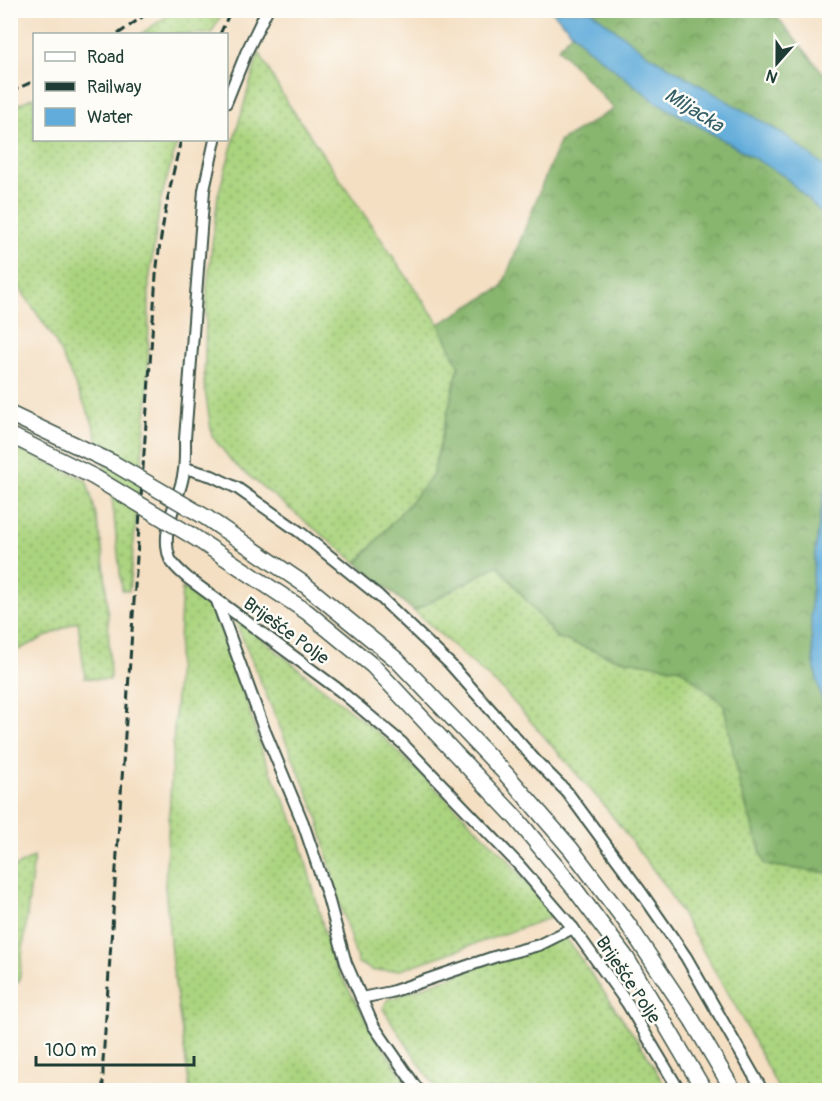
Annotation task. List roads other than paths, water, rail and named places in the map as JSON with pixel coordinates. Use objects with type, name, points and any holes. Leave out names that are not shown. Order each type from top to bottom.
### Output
[{"type":"highway","points":[[10,406],[29,414],[81,447]]},
{"type":"highway","points":[[10,414],[81,447],[207,518],[304,584],[397,660],[505,773],[571,849],[627,923],[692,1020],[733,1090]]},
{"type":"highway","points":[[10,435],[94,477],[194,537],[307,612],[373,666],[501,802],[574,888],[627,959],[704,1090]]},
{"type":"street","points":[[228,98],[267,10]]},
{"type":"street","points":[[215,141],[204,190],[185,439],[185,468],[168,528],[168,550],[176,567],[217,601]]},
{"type":"street","points":[[185,468],[212,476],[237,488],[301,533],[379,596],[450,664],[535,760],[567,792],[641,892],[686,957],[762,1090]]},
{"type":"street","name":"Briješće Polje","points":[[217,601],[339,690],[401,741],[518,864],[573,928],[627,1003],[679,1090]]},
{"type":"street","name":"Briješće Polje","points":[[217,601],[264,729],[303,822],[327,894],[346,963],[373,1025],[418,1090]]},
{"type":"street","points":[[361,998],[392,992],[494,957],[539,945],[573,928]]},
{"type":"water","name":"Miljacka","points":[[552,11],[591,11],[647,54],[785,135],[829,170],[829,220],[784,176],[656,102],[586,47]]},
{"type":"water","points":[[829,467],[829,720],[819,690],[813,658],[811,594],[818,530]]},
{"type":"railway","points":[[119,33],[152,10]]},
{"type":"railway","points":[[220,33],[231,10]]},
{"type":"railway","points":[[10,92],[33,81]]},
{"type":"railway","points":[[103,1090],[103,1061],[156,275],[166,207],[181,141]]}]
